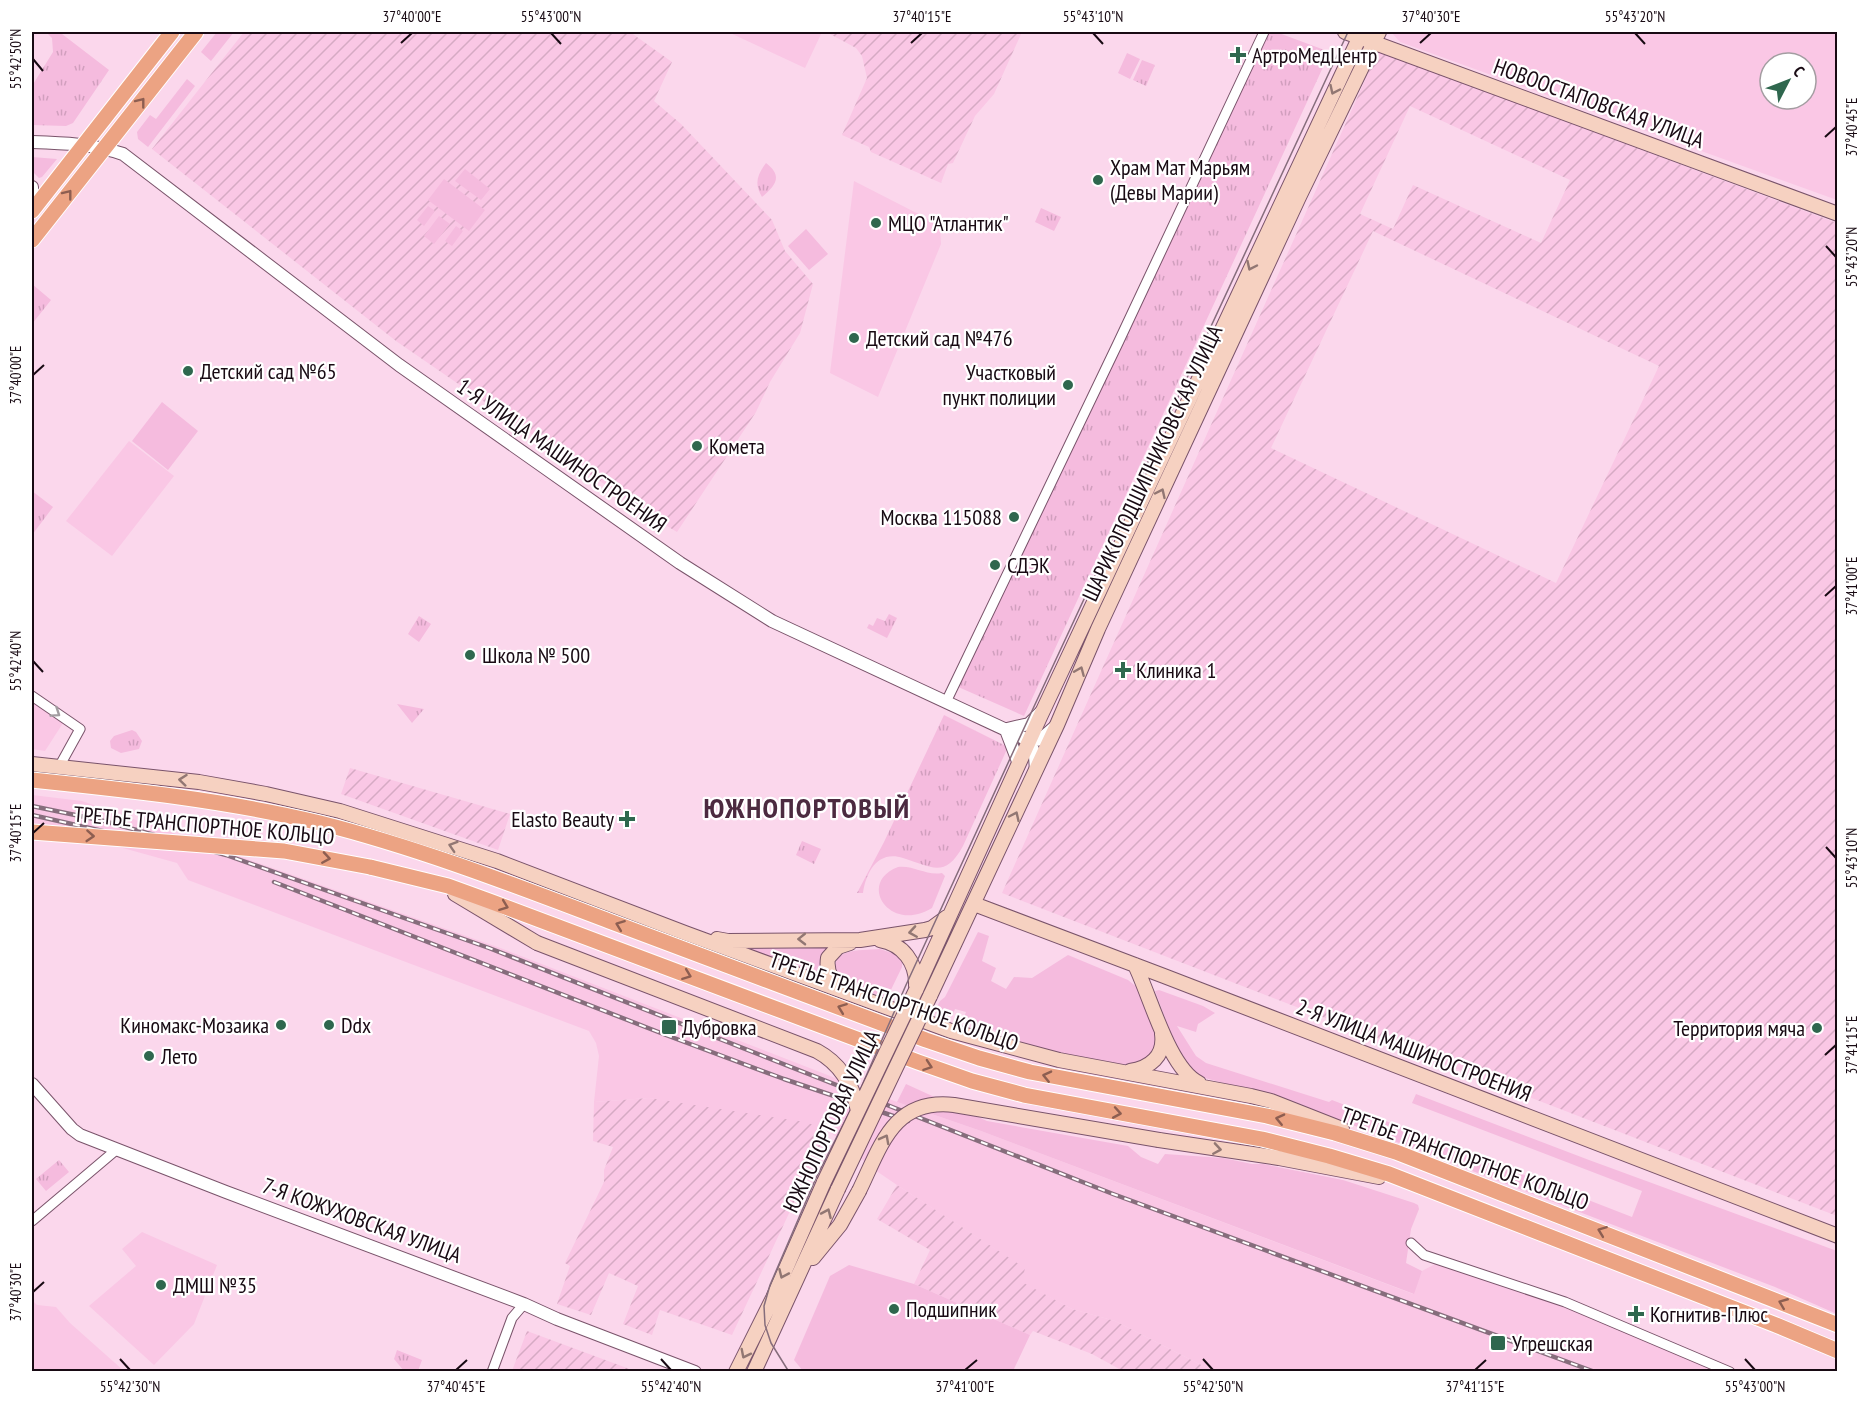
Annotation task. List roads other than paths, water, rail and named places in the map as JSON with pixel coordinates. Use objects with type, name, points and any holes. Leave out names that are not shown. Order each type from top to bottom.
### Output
[{"type":"main road","points":[[32,211],[172,32]]},
{"type":"main road","points":[[32,240],[196,32]]},
{"type":"main road","name":"НОВООСТАПОВСКАЯ УЛИЦА","points":[[1345,32],[1377,37],[1838,214]]},
{"type":"main road","name":"ШАРИКОПОДШИПНИКОВСКАЯ УЛИЦА","points":[[965,881],[1361,34]]},
{"type":"main road","name":"ШАРИКОПОДШИПНИКОВСКАЯ УЛИЦА","points":[[974,904],[1058,725],[1098,629],[1151,514],[1299,197],[1377,37]]},
{"type":"main road","points":[[32,764],[216,785],[340,811],[497,861],[927,1023],[1008,1048],[1059,1060],[1206,1086],[1271,1101],[1396,1152]]},
{"type":"main road","name":"ТРЕТЬЕ ТРАНСПОРТНОЕ КОЛЬЦО","points":[[32,780],[246,807],[375,838],[457,864],[979,1058],[1058,1079],[1267,1116],[1346,1136],[1396,1152],[1838,1325]]},
{"type":"main road","points":[[216,785],[316,822]]},
{"type":"main road","name":"ТРЕТЬЕ ТРАНСПОРТНОЕ КОЛЬЦО","points":[[32,832],[284,851],[409,875],[448,886],[972,1081],[1054,1102],[1292,1146],[1359,1164],[1749,1314],[1838,1351]]},
{"type":"main road","points":[[409,875],[440,886],[464,898],[537,943],[817,1051],[834,1062],[846,1077],[858,1111]]},
{"type":"main road","points":[[852,994],[838,986],[828,971],[828,958],[838,947],[932,928],[949,915],[974,904],[965,881]]},
{"type":"main road","name":"ЮЖНОПОРТОВАЯ УЛИЦА","points":[[736,1371],[965,881]]},
{"type":"main road","name":"ЮЖНОПОРТОВАЯ УЛИЦА","points":[[754,1371],[974,904]]},
{"type":"main road","name":"2-Я УЛИЦА МАШИНОСТРОЕНИЯ","points":[[974,904],[1838,1236]]},
{"type":"main road","points":[[951,952],[981,917],[998,914]]},
{"type":"main road","points":[[685,933],[728,941],[866,940],[894,944],[905,953],[911,962],[916,977],[916,990]]},
{"type":"main road","points":[[1135,965],[1175,1058],[1186,1075],[1206,1086]]},
{"type":"main road","points":[[1119,1071],[1139,1069],[1157,1058],[1163,1045],[1160,1024]]},
{"type":"main road","points":[[800,1274],[840,1225],[890,1129],[910,1111],[927,1105],[954,1105],[1329,1167],[1428,1190]]},
{"type":"main road","points":[[772,1298],[773,1306],[776,1308],[780,1309],[785,1305]]},
{"type":"street","points":[[946,702],[1264,32]]},
{"type":"street","name":"1-Я УЛИЦА МАШИНОСТРОЕНИЯ","points":[[32,142],[83,144],[123,154],[399,365],[680,563],[772,621],[1030,741]]},
{"type":"street","points":[[32,187],[32,201]]},
{"type":"street","points":[[32,696],[81,729],[59,767]]},
{"type":"street","points":[[1019,764],[1018,756],[1006,730],[1029,724],[1043,710]]},
{"type":"street","points":[[1036,771],[1035,756],[1030,741],[1041,738],[1058,725]]},
{"type":"street","name":"7-Я КОЖУХОВСКАЯ УЛИЦА","points":[[32,1083],[72,1129],[116,1150],[695,1371]]},
{"type":"street","points":[[32,1221],[116,1150]]},
{"type":"street","points":[[1411,1243],[1424,1255],[1565,1302],[1730,1371]]},
{"type":"street","points":[[492,1371],[512,1318],[524,1304]]},
{"type":"tram line","points":[[789,1372],[771,1343],[765,1325],[764,1306],[770,1285],[816,1178],[856,1099],[1031,713],[1348,32]]},
{"type":"railway","points":[[32,806],[104,821],[226,855],[489,948],[1113,1194],[1595,1372]]},
{"type":"railway","points":[[32,815],[151,842]]},
{"type":"railway","points":[[274,882],[666,1035],[784,1079],[908,1121]]},
{"type":"place","name":"АртроМедЦентр","points":[[1238,55]]},
{"type":"place","name":"Храм Мат Марьям (Девы Марии)","points":[[1098,180]]},
{"type":"place","name":"МЦО \"Атлантик\"","points":[[876,223]]},
{"type":"place","name":"Детский сад №476","points":[[854,338]]},
{"type":"place","name":"Детский сад №65","points":[[188,371]]},
{"type":"place","name":"Участковый пункт полиции","points":[[1068,385]]},
{"type":"place","name":"Комета","points":[[697,446]]},
{"type":"place","name":"Москва 115088","points":[[1014,517]]},
{"type":"place","name":"СДЭК","points":[[995,565]]},
{"type":"place","name":"Школа № 500","points":[[470,655]]},
{"type":"place","name":"Клиника 1","points":[[1123,670]]},
{"type":"place","name":"Elasto Beauty","points":[[627,819]]},
{"type":"place","name":"Киномакс-Мозаика","points":[[281,1025]]},
{"type":"place","name":"Ddx","points":[[329,1025]]},
{"type":"place","name":"Дубровка","points":[[669,1027]]},
{"type":"place","name":"Территория мяча","points":[[1817,1028]]},
{"type":"place","name":"Лето","points":[[149,1056]]},
{"type":"place","name":"ДМШ №35","points":[[161,1285]]},
{"type":"place","name":"Подшипник","points":[[894,1309]]},
{"type":"place","name":"Когнитив-Плюс","points":[[1636,1314]]},
{"type":"place","name":"Угрешская","points":[[1498,1343]]},
{"type":"district","name":"ЮЖНОПОРТОВЫЙ","points":[[807,807]]}]
